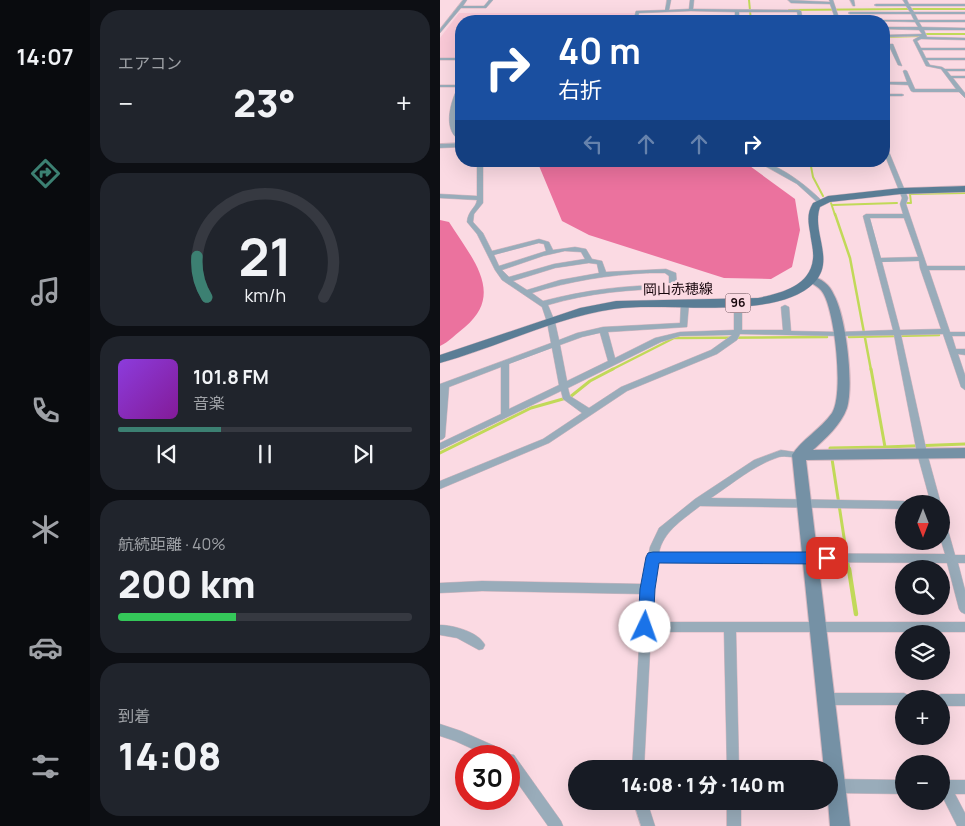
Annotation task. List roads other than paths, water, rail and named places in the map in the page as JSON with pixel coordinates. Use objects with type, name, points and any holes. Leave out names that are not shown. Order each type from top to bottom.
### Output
[{"type":"main road","points":[[811,279],[817,268],[819,257],[812,216],[813,210],[820,202],[843,196],[901,191],[965,189]]},
{"type":"main road","name":"岡山赤穂線","points":[[440,359],[584,311],[616,305],[758,302],[781,296],[802,287],[811,279]]},
{"type":"street","points":[[440,32],[448,18],[464,0]]},
{"type":"street","points":[[459,7],[484,7],[492,0]]},
{"type":"street","points":[[667,11],[669,0]]},
{"type":"street","points":[[691,10],[692,0]]},
{"type":"street","points":[[790,0],[791,2],[831,1],[836,15]]},
{"type":"street","points":[[874,0],[878,9]]},
{"type":"street","points":[[905,0],[925,34]]},
{"type":"street","points":[[890,28],[965,28],[963,21],[946,0]]},
{"type":"street","points":[[850,13],[870,13],[878,9],[908,5],[952,9],[965,13]]},
{"type":"street","points":[[878,9],[912,13],[965,6]]},
{"type":"street","points":[[636,15],[637,12],[667,11],[677,13],[691,10],[707,13],[799,11],[800,15]]},
{"type":"street","points":[[890,21],[963,21]]},
{"type":"street","points":[[890,36],[925,34]]},
{"type":"street","points":[[925,34],[925,37],[915,40],[928,66],[944,70],[965,70]]},
{"type":"street","points":[[920,38],[965,39]]},
{"type":"street","points":[[890,45],[900,65]]},
{"type":"street","points":[[919,49],[965,49]]},
{"type":"street","points":[[440,59],[455,59]]},
{"type":"street","points":[[925,59],[965,59]]},
{"type":"street","points":[[944,70],[965,96]]},
{"type":"street","points":[[905,71],[913,90],[960,90]]},
{"type":"street","points":[[949,77],[965,77]]},
{"type":"street","points":[[890,83],[910,84]]},
{"type":"street","points":[[440,86],[455,86]]},
{"type":"street","points":[[890,95],[902,95]]},
{"type":"street","points":[[455,98],[453,115],[455,130]]},
{"type":"street","points":[[440,146],[455,145]]},
{"type":"street","points":[[890,163],[905,198],[902,204],[965,387]]},
{"type":"street","points":[[480,167],[480,203],[470,214],[470,222],[480,233],[497,269],[508,280],[545,306],[566,398],[589,413]]},
{"type":"street","points":[[770,167],[799,183],[820,202]]},
{"type":"street","points":[[440,196],[479,198]]},
{"type":"street","points":[[907,216],[866,216],[898,335],[921,448],[934,495]]},
{"type":"street","points":[[490,254],[538,241],[546,243],[550,252]]},
{"type":"street","points":[[497,269],[550,252],[578,248],[584,250],[589,260]]},
{"type":"street","points":[[878,260],[921,259]]},
{"type":"street","points":[[508,280],[555,266],[589,260],[600,262],[603,273]]},
{"type":"street","points":[[924,268],[965,268]]},
{"type":"street","points":[[526,293],[575,278],[603,273],[666,271],[673,274],[673,287],[628,287],[596,290],[542,304]]},
{"type":"street","points":[[799,455],[831,424],[841,408],[844,392],[839,334],[830,295],[821,284],[811,279]]},
{"type":"street","points":[[440,485],[546,441],[624,390],[714,352],[736,335],[738,303]]},
{"type":"street","points":[[440,438],[442,386],[555,344],[603,329],[626,326],[684,325],[685,304]]},
{"type":"street","points":[[785,307],[787,333]]},
{"type":"street","points":[[603,329],[612,362]]},
{"type":"street","points":[[440,447],[668,336],[787,333],[965,334]]},
{"type":"street","points":[[953,351],[965,352]]},
{"type":"street","points":[[505,363],[505,415]]},
{"type":"street","points":[[638,760],[648,589],[655,547],[663,531],[698,502],[758,462],[781,453],[799,455],[921,448],[965,453]]},
{"type":"street","points":[[799,455],[833,760]]},
{"type":"street","points":[[698,502],[895,504]]},
{"type":"street","points":[[948,550],[965,609]]},
{"type":"street","points":[[653,557],[965,559]]},
{"type":"street","points":[[440,588],[482,586],[648,589]]},
{"type":"street","points":[[645,627],[817,627],[964,630]]},
{"type":"street","points":[[730,627],[733,760]]},
{"type":"street","points":[[440,630],[452,630],[466,636],[479,645]]},
{"type":"street","points":[[825,699],[895,699]]},
{"type":"street","points":[[950,700],[965,700]]},
{"type":"street","points":[[440,730],[457,735],[478,745]]},
{"type":"street","points":[[520,775],[556,826]]},
{"type":"street","points":[[838,786],[895,786]]},
{"type":"street","points":[[950,787],[965,787]]},
{"type":"street","points":[[950,800],[964,826]]},
{"type":"street","points":[[838,806],[840,826]]},
{"type":"street","points":[[643,810],[648,826]]},
{"type":"street","points":[[734,810],[734,826]]},
{"type":"waterway","points":[[749,0],[750,15]]},
{"type":"waterway","points":[[789,10],[908,9]]},
{"type":"waterway","points":[[913,9],[965,9]]},
{"type":"waterway","points":[[927,34],[965,34]]},
{"type":"waterway","points":[[890,37],[921,36]]},
{"type":"waterway","points":[[811,167],[813,177],[823,196]]},
{"type":"waterway","points":[[907,203],[911,203],[910,194],[965,193]]},
{"type":"waterway","points":[[831,203],[835,215]]},
{"type":"waterway","points":[[833,205],[897,203]]},
{"type":"waterway","points":[[835,214],[850,258],[865,337]]},
{"type":"waterway","points":[[865,337],[939,335]]},
{"type":"waterway","points":[[611,370],[674,338],[827,337]]},
{"type":"waterway","points":[[849,337],[865,337]]},
{"type":"waterway","points":[[865,337],[871,370]]},
{"type":"waterway","points":[[440,453],[531,408],[570,397],[590,381],[613,369]]},
{"type":"waterway","points":[[871,369],[885,447]]},
{"type":"waterway","points":[[885,447],[965,444]]},
{"type":"waterway","points":[[830,450],[830,448],[885,447]]},
{"type":"waterway","points":[[832,459],[849,570]]},
{"type":"waterway","points":[[849,569],[856,614]]}]
